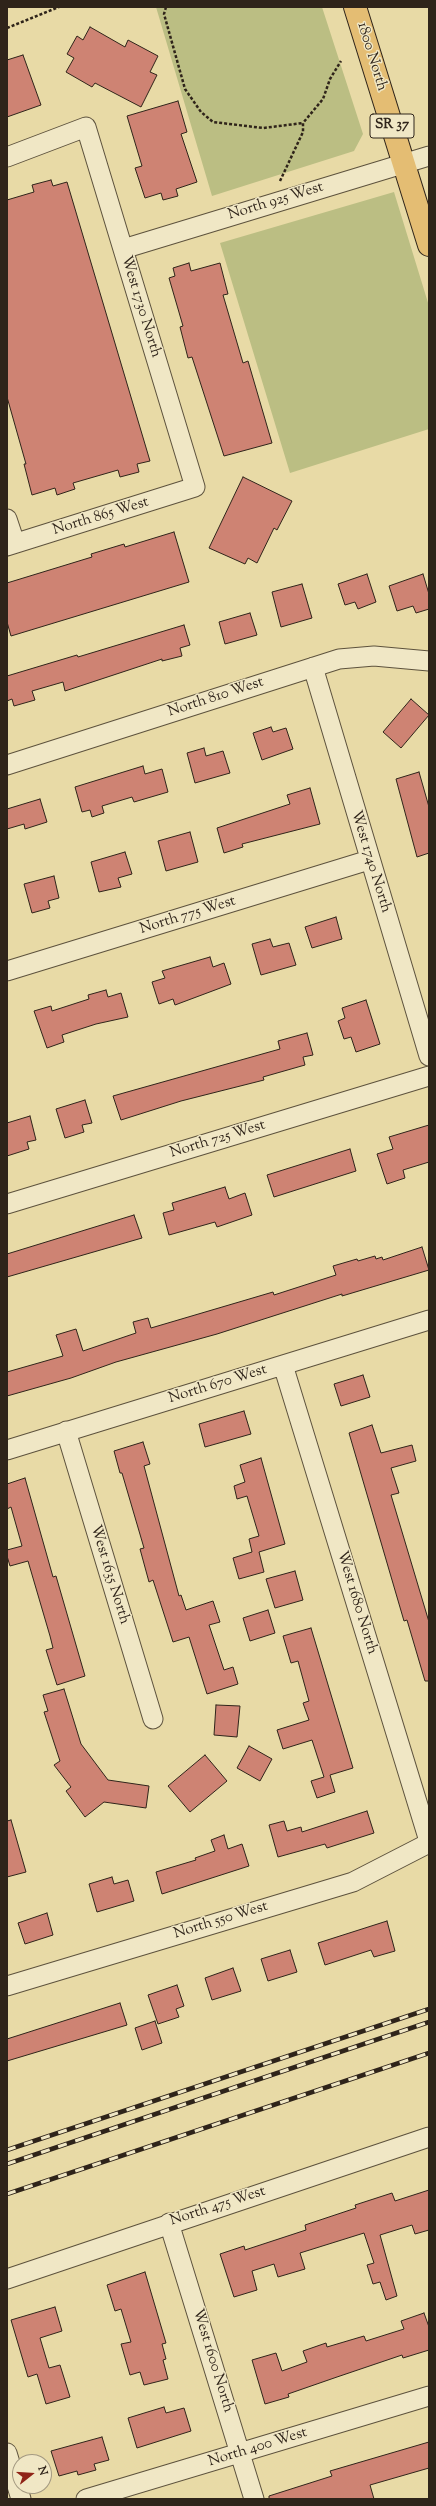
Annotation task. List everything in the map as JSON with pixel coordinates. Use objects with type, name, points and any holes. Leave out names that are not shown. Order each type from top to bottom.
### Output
[{"type":"main road","name":"1800 North","points":[[355,7],[429,245]]},
{"type":"street","name":"West 1730 North","points":[[7,157],[86,128],[195,488]]},
{"type":"street","name":"North 925 West","points":[[122,249],[429,156]]},
{"type":"street","name":"North 865 West","points":[[11,545],[195,488]]},
{"type":"street","points":[[7,519],[11,545]]},
{"type":"street","name":"North 810 West","points":[[7,765],[339,659],[374,656],[429,661]]},
{"type":"street","name":"West 1740 North","points":[[313,667],[429,1056]]},
{"type":"street","name":"North 775 West","points":[[7,971],[370,860]]},
{"type":"street","name":"North 725 West","points":[[7,1204],[429,1076]]},
{"type":"street","name":"North 670 West","points":[[7,1450],[429,1320]]},
{"type":"street","name":"West 1680 North","points":[[283,1365],[429,1842]]},
{"type":"street","name":"West 1635 North","points":[[66,1431],[153,1720]]},
{"type":"street","name":"North 550 West","points":[[7,1986],[353,1882],[429,1842]]},
{"type":"street","name":"North 475 West","points":[[7,2279],[169,2223],[429,2137]]},
{"type":"street","name":"West 1600 North","points":[[169,2223],[254,2499]]},
{"type":"street","name":"North 400 West","points":[[86,2499],[429,2396]]},
{"type":"street","points":[[7,2453],[21,2499]]},
{"type":"path","points":[[7,28],[59,7]]},
{"type":"path","points":[[166,7],[164,14],[185,89],[201,112],[213,122],[264,128],[303,123]]},
{"type":"path","points":[[280,181],[303,132],[303,123],[324,99],[330,79],[341,61]]},
{"type":"green space","points":[[156,7],[322,7],[363,134],[354,151],[212,196]]},
{"type":"green space","points":[[394,192],[429,306],[429,429],[290,473],[220,243]]},
{"type":"building","points":[[90,27],[125,47],[128,40],[158,56],[150,72],[157,75],[141,107],[95,83],[92,87],[66,72],[74,58],[67,54],[77,36],[83,40]]},
{"type":"building","points":[[23,55],[41,105],[7,117],[7,60]]},
{"type":"building","points":[[178,101],[187,132],[181,134],[197,182],[176,189],[178,196],[163,200],[161,193],[145,198],[135,168],[142,166],[127,116]]},
{"type":"building","points":[[51,180],[53,186],[67,182],[150,461],[137,464],[139,472],[120,477],[118,470],[73,483],[75,489],[57,495],[55,488],[32,495],[24,464],[26,464],[7,397],[7,200],[34,192],[32,185]]},
{"type":"building","points":[[189,263],[191,271],[220,263],[228,294],[223,295],[243,363],[248,361],[272,443],[224,456],[192,357],[188,358],[180,327],[183,326],[169,278],[175,276],[173,268]]},
{"type":"building","points":[[243,477],[292,501],[277,530],[274,528],[257,563],[248,558],[245,564],[209,548]]},
{"type":"building","points":[[174,532],[189,582],[11,636],[7,622],[7,583],[92,557],[91,554],[124,544],[125,547]]},
{"type":"building","points":[[367,574],[376,602],[358,609],[355,602],[345,605],[338,584]]},
{"type":"building","points":[[423,574],[429,594],[429,609],[416,613],[413,606],[397,611],[389,586]]},
{"type":"building","points":[[302,584],[312,618],[281,627],[272,592]]},
{"type":"building","points":[[250,613],[257,635],[225,644],[219,622]]},
{"type":"building","points":[[184,625],[190,645],[180,648],[182,656],[162,661],[162,659],[65,691],[63,682],[32,691],[35,700],[14,706],[12,699],[7,701],[7,676],[77,655],[78,657]]},
{"type":"building","points":[[411,699],[429,715],[401,748],[383,732]]},
{"type":"building","points":[[271,727],[273,732],[286,728],[293,749],[262,760],[253,733]]},
{"type":"building","points":[[204,748],[206,756],[223,751],[230,773],[195,783],[187,753]]},
{"type":"building","points":[[143,766],[145,774],[162,769],[168,792],[134,802],[132,797],[102,806],[104,813],[92,817],[90,810],[82,812],[75,787]]},
{"type":"building","points":[[419,772],[429,807],[429,853],[417,857],[396,779]]},
{"type":"building","points":[[310,788],[320,824],[242,844],[243,847],[224,853],[217,828],[290,804],[287,795]]},
{"type":"building","points":[[40,799],[47,822],[25,829],[24,824],[7,829],[7,809]]},
{"type":"building","points":[[190,832],[198,862],[166,871],[158,841]]},
{"type":"building","points":[[125,852],[132,874],[118,878],[121,887],[99,892],[91,862]]},
{"type":"building","points":[[54,876],[59,898],[48,901],[50,908],[32,913],[24,884]]},
{"type":"building","points":[[336,917],[342,939],[312,948],[305,927]]},
{"type":"building","points":[[270,939],[273,947],[289,943],[296,965],[261,975],[252,944]]},
{"type":"building","points":[[210,957],[213,967],[224,963],[231,984],[175,1005],[173,999],[159,1004],[152,982],[165,978],[162,971]]},
{"type":"building","points":[[106,990],[108,997],[121,993],[128,1017],[96,1024],[62,1035],[64,1042],[47,1048],[34,1011],[51,1006],[52,1011],[89,999],[88,995]]},
{"type":"building","points":[[366,1000],[380,1044],[356,1052],[351,1037],[344,1039],[338,1021],[345,1018],[342,1008]]},
{"type":"building","points":[[307,1033],[313,1055],[303,1057],[305,1065],[263,1077],[264,1080],[181,1101],[121,1120],[113,1096],[280,1049],[278,1041]]},
{"type":"building","points":[[85,1100],[92,1123],[82,1125],[84,1132],[65,1138],[56,1109]]},
{"type":"building","points":[[30,1116],[36,1140],[27,1142],[29,1149],[7,1156],[7,1123]]},
{"type":"building","points":[[429,1125],[429,1162],[403,1170],[405,1178],[387,1184],[377,1154],[393,1149],[389,1137]]},
{"type":"building","points":[[350,1149],[356,1171],[274,1197],[267,1175]]},
{"type":"building","points":[[225,1187],[229,1199],[245,1193],[252,1215],[217,1227],[215,1222],[169,1235],[163,1213],[174,1210],[172,1203]]},
{"type":"building","points":[[134,1215],[142,1238],[7,1277],[7,1254]]},
{"type":"building","points":[[422,1247],[429,1270],[342,1296],[342,1294],[217,1334],[116,1362],[71,1378],[7,1396],[7,1372],[63,1356],[56,1335],[76,1329],[83,1351],[136,1333],[133,1322],[148,1318],[151,1328],[273,1292],[274,1295],[336,1275],[333,1266],[357,1259],[358,1261],[375,1256],[376,1259],[382,1257],[383,1260]]},
{"type":"building","points":[[363,1375],[370,1397],[341,1406],[334,1384]]},
{"type":"building","points":[[244,1411],[251,1434],[205,1447],[199,1424]]},
{"type":"building","points":[[372,1425],[381,1453],[412,1445],[416,1461],[391,1468],[399,1493],[391,1495],[429,1622],[429,1681],[425,1681],[407,1620],[404,1621],[349,1433]]},
{"type":"building","points":[[143,1442],[150,1464],[144,1466],[179,1596],[181,1595],[186,1610],[213,1601],[220,1622],[209,1625],[224,1670],[233,1667],[238,1684],[207,1694],[189,1637],[173,1642],[153,1580],[149,1582],[140,1549],[144,1548],[114,1451]]},
{"type":"building","points":[[261,1458],[285,1544],[259,1552],[264,1572],[239,1579],[233,1558],[252,1552],[249,1539],[259,1536],[247,1496],[237,1499],[234,1486],[245,1482],[240,1465]]},
{"type":"building","points":[[25,1478],[53,1577],[56,1576],[85,1676],[57,1685],[46,1650],[53,1648],[28,1561],[10,1566],[7,1556],[7,1550],[22,1546],[11,1507],[7,1509],[7,1484]]},
{"type":"building","points":[[295,1571],[303,1600],[275,1608],[266,1579]]},
{"type":"building","points":[[268,1610],[275,1633],[250,1641],[243,1618]]},
{"type":"building","points":[[311,1628],[353,1768],[330,1775],[335,1792],[317,1798],[311,1781],[324,1777],[312,1740],[283,1749],[277,1730],[309,1720],[303,1703],[309,1701],[298,1661],[291,1663],[283,1636]]},
{"type":"building","points":[[64,1689],[81,1744],[108,1780],[149,1786],[146,1808],[104,1802],[85,1817],[66,1791],[71,1787],[54,1765],[60,1761],[44,1712],[48,1711],[43,1695]]},
{"type":"building","points":[[216,1705],[240,1706],[237,1737],[214,1735]]},
{"type":"building","points":[[249,1746],[272,1759],[260,1781],[237,1768]]},
{"type":"building","points":[[205,1755],[227,1781],[190,1812],[168,1786]]},
{"type":"building","points":[[367,1811],[374,1833],[327,1848],[325,1844],[278,1857],[269,1825],[284,1821],[287,1831],[301,1827],[302,1832]]},
{"type":"building","points":[[11,1820],[26,1872],[7,1877],[7,1821]]},
{"type":"building","points":[[224,1835],[228,1849],[242,1844],[249,1866],[162,1894],[156,1872],[196,1860],[195,1858],[215,1851],[211,1840]]},
{"type":"building","points":[[112,1877],[114,1884],[128,1880],[134,1901],[97,1912],[89,1884]]},
{"type":"building","points":[[47,1913],[53,1935],[25,1944],[18,1923]]},
{"type":"building","points":[[387,1921],[395,1951],[374,1957],[371,1950],[325,1965],[318,1943]]},
{"type":"building","points":[[290,1950],[297,1972],[268,1981],[261,1959]]},
{"type":"building","points":[[233,1968],[241,1991],[212,2000],[205,1978]]},
{"type":"building","points":[[177,1985],[184,2006],[176,2009],[179,2017],[158,2024],[148,1995]]},
{"type":"building","points":[[120,2003],[127,2025],[7,2061],[7,2039]]},
{"type":"building","points":[[155,2021],[162,2043],[142,2050],[135,2028]]},
{"type":"building","points":[[429,2190],[429,2230],[415,2234],[412,2225],[380,2235],[397,2296],[386,2300],[380,2282],[373,2284],[367,2265],[374,2263],[364,2233],[300,2253],[305,2269],[278,2277],[274,2264],[252,2271],[257,2290],[234,2297],[220,2254],[244,2246],[245,2250],[306,2230],[305,2225],[356,2208],[355,2205],[392,2193],[395,2201]]},
{"type":"building","points":[[145,2272],[166,2343],[162,2344],[166,2359],[163,2360],[168,2379],[144,2385],[140,2372],[130,2375],[121,2344],[131,2342],[121,2309],[115,2311],[107,2285]]},
{"type":"building","points":[[55,2307],[62,2331],[40,2338],[49,2368],[60,2365],[70,2397],[46,2404],[37,2374],[28,2377],[11,2320]]},
{"type":"building","points":[[424,2313],[429,2327],[429,2350],[403,2358],[402,2355],[288,2394],[289,2397],[265,2404],[252,2360],[276,2353],[282,2371],[307,2362],[303,2351],[326,2343],[327,2347],[364,2336],[366,2341],[404,2329],[401,2321]]},
{"type":"building","points":[[164,2407],[166,2413],[184,2408],[191,2431],[137,2448],[128,2418]]},
{"type":"building","points":[[102,2437],[109,2460],[94,2464],[96,2470],[78,2475],[77,2471],[59,2476],[51,2451]]},
{"type":"building","points":[[429,2442],[429,2468],[370,2485],[374,2499],[269,2499],[269,2496],[332,2476],[330,2471]]},
{"type":"railway","points":[[7,2150],[429,2009]]},
{"type":"railway","points":[[7,2164],[429,2022]]},
{"type":"railway","points":[[7,2194],[429,2053]]}]
